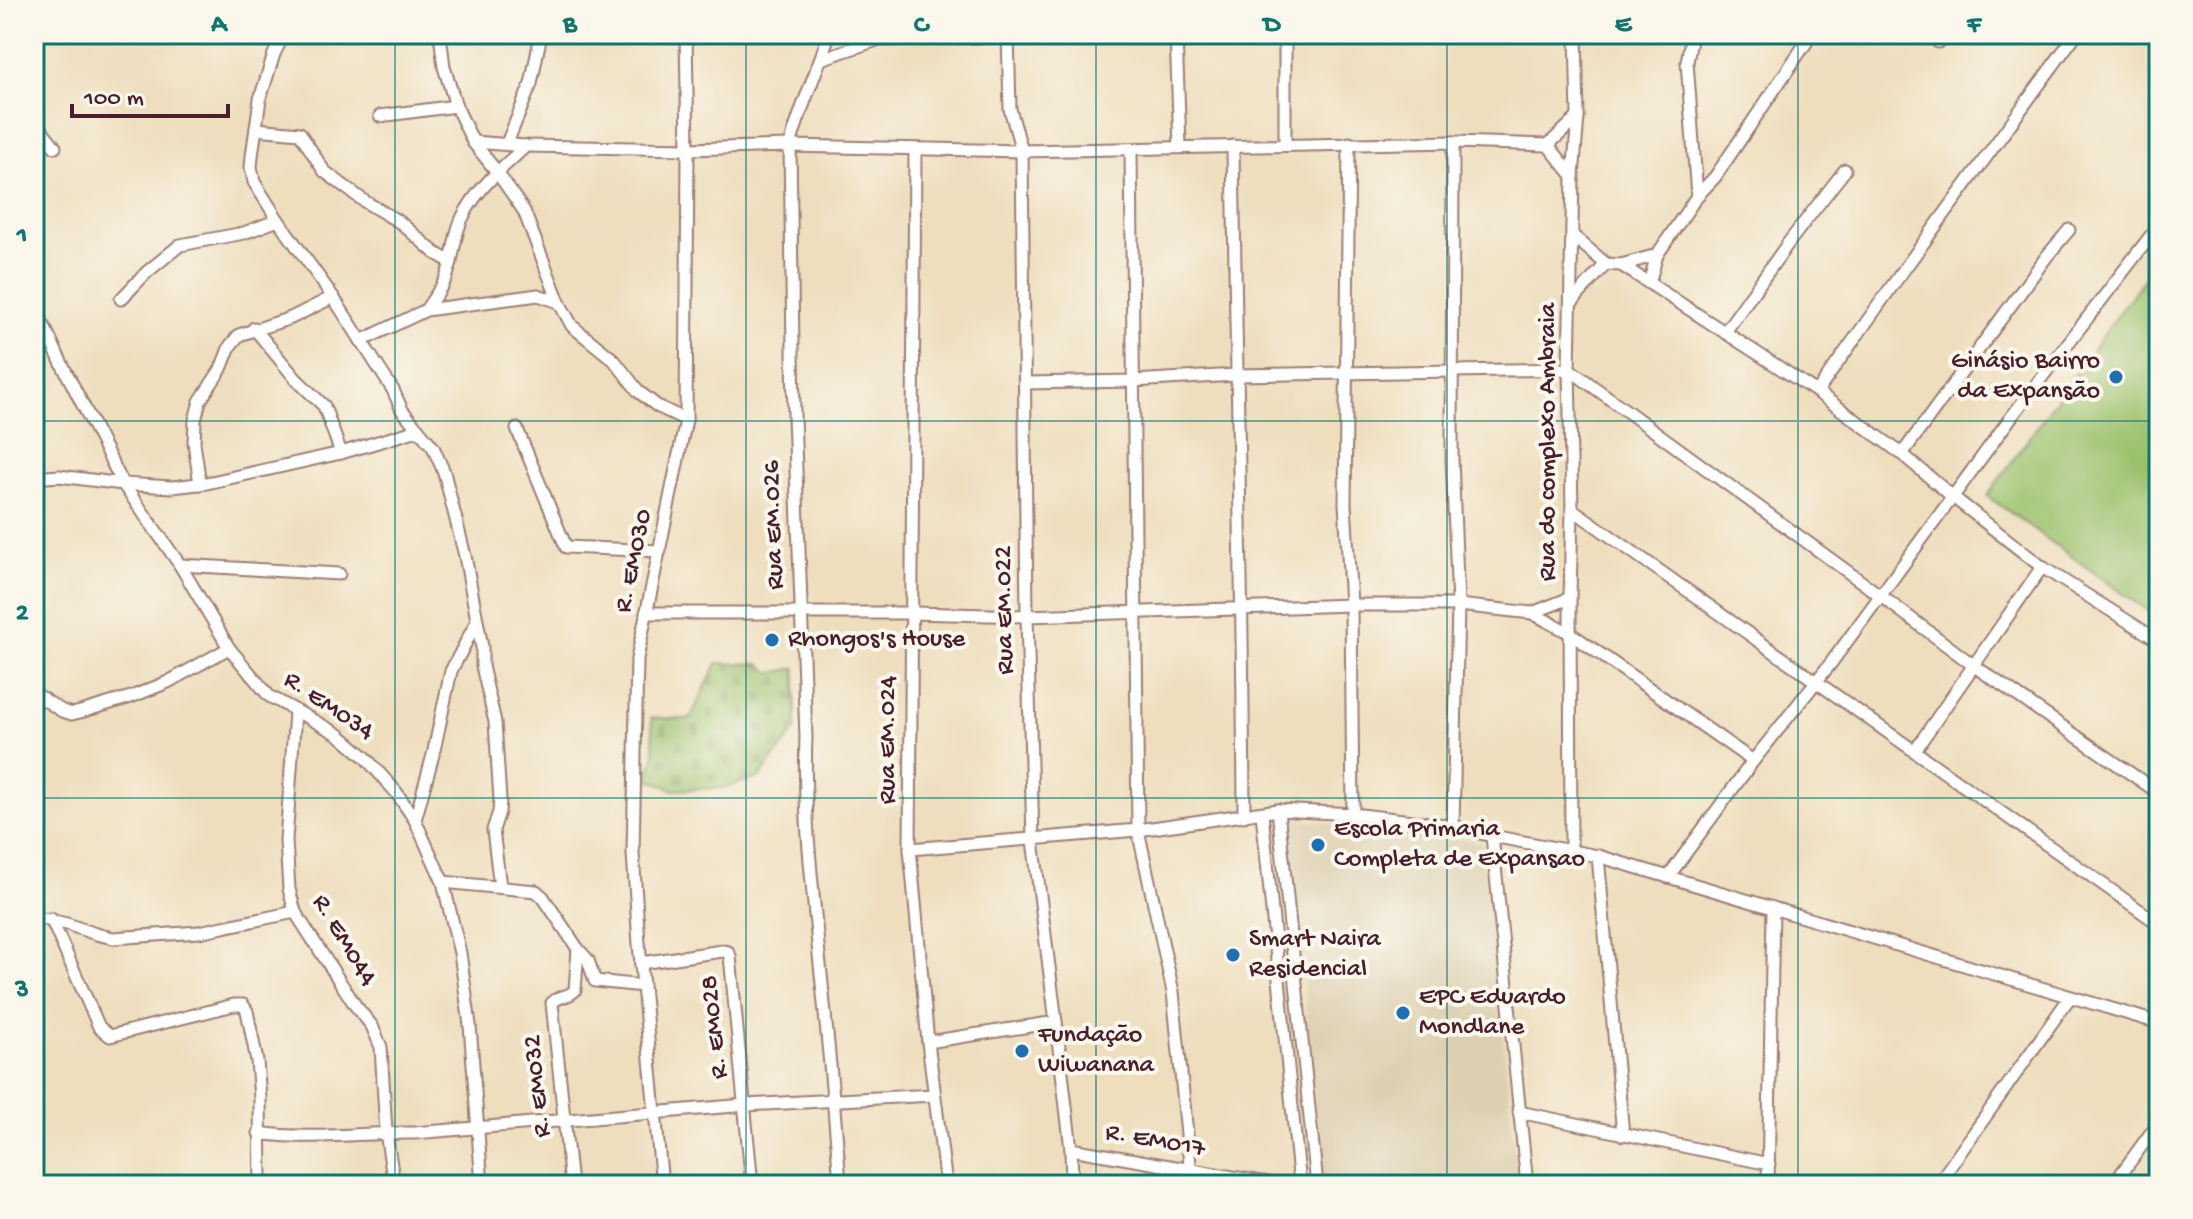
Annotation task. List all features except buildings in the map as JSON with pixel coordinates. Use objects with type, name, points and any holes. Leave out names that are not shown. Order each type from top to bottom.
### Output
[{"type":"street","points":[[284,34],[274,54],[260,99],[251,167],[254,182],[333,297],[393,390],[402,410],[433,447],[444,472],[465,556],[482,647],[482,666],[495,722],[500,800],[493,830],[500,887]]},
{"type":"street","points":[[440,34],[444,67],[456,106],[473,142],[524,211],[559,302],[572,326],[614,360],[639,392],[657,406],[686,420]]},
{"type":"street","points":[[507,143],[531,84],[541,34]]},
{"type":"street","name":"R. EM030","points":[[662,1185],[633,853],[637,659],[686,420],[686,34]]},
{"type":"street","name":"Rua EM.026","points":[[829,34],[790,146],[794,416],[806,737],[804,782],[840,1185]]},
{"type":"street","points":[[821,59],[877,40],[1008,35],[1573,34]]},
{"type":"street","name":"Rua do complexo Ambraia","points":[[1571,850],[1572,509],[1569,369],[1573,176],[1578,117],[1573,34]]},
{"type":"street","points":[[1692,34],[1687,62],[1697,196]]},
{"type":"street","points":[[1649,283],[1657,255],[1697,196],[1715,177],[1812,34]]},
{"type":"street","points":[[1817,392],[2076,34]]},
{"type":"street","name":"Rua EM.022","points":[[1008,35],[1010,109],[1022,151],[1027,616],[1033,840],[1071,1149],[1072,1185]]},
{"type":"street","points":[[1285,35],[1285,145]]},
{"type":"street","points":[[1176,36],[1180,147]]},
{"type":"street","points":[[380,116],[456,106]]},
{"type":"street","points":[[473,142],[688,149],[790,146],[1022,151],[1349,143],[1548,145],[1578,117]]},
{"type":"street","points":[[34,124],[55,147]]},
{"type":"street","points":[[256,129],[300,133],[324,171],[364,201],[401,223],[435,253],[451,262]]},
{"type":"street","points":[[1453,142],[1452,459],[1458,605],[1453,826]]},
{"type":"street","points":[[1349,143],[1345,504],[1351,605],[1353,814]]},
{"type":"street","points":[[1548,145],[1573,176]]},
{"type":"street","points":[[426,310],[445,278],[455,236],[465,212],[497,172],[526,146]]},
{"type":"street","points":[[1233,146],[1244,816]]},
{"type":"street","points":[[1131,149],[1138,830],[1173,992],[1192,1185]]},
{"type":"street","name":"Rua EM.024","points":[[915,150],[910,849],[928,1042],[946,1185]]},
{"type":"street","points":[[1725,332],[1845,170]]},
{"type":"street","points":[[121,299],[180,245],[244,233],[278,220]]},
{"type":"street","points":[[1668,877],[1881,596],[2009,420],[2159,225]]},
{"type":"street","points":[[1902,454],[2069,230]]},
{"type":"street","points":[[1573,236],[1606,264],[1621,265],[1657,255]]},
{"type":"street","points":[[1571,303],[1606,264]]},
{"type":"street","points":[[1621,265],[1817,392],[1902,454],[2042,567],[2159,641]]},
{"type":"street","points":[[361,341],[426,310],[538,295],[559,302]]},
{"type":"street","points":[[200,484],[194,443],[195,420],[200,401],[221,369],[230,346],[239,335],[291,318],[333,297]]},
{"type":"street","name":"R. EM034","points":[[34,305],[123,484],[180,565],[229,648],[269,696],[338,734],[365,757],[396,792],[415,820],[443,882],[460,953],[482,1185]]},
{"type":"street","points":[[254,328],[296,379],[324,406],[341,453]]},
{"type":"street","points":[[1026,383],[1236,375],[1569,369],[1973,665],[2159,793]]},
{"type":"street","points":[[517,429],[566,547],[660,551]]},
{"type":"street","points":[[34,478],[59,476],[172,487],[200,484],[341,453],[418,430]]},
{"type":"street","points":[[1572,509],[2159,924]]},
{"type":"street","points":[[180,565],[339,574]]},
{"type":"street","points":[[1915,750],[2042,567]]},
{"type":"street","points":[[1532,613],[1570,598]]},
{"type":"street","points":[[646,613],[1027,616],[1351,605],[1458,605],[1532,613],[1570,633],[1753,761]]},
{"type":"street","points":[[415,820],[451,671],[477,621]]},
{"type":"street","points":[[465,645],[482,647]]},
{"type":"street","points":[[34,693],[72,714],[131,697],[168,682],[229,648]]},
{"type":"street","name":"R. EM044","points":[[295,712],[286,841],[289,889],[295,912],[372,1026],[381,1047],[386,1132],[394,1185]]},
{"type":"street","points":[[1278,810],[1317,1185]]},
{"type":"street","points":[[910,849],[1138,830],[1278,810],[1353,814],[1453,826],[1598,856],[2159,1023]]},
{"type":"street","points":[[1262,813],[1300,1185]]},
{"type":"street","points":[[1492,836],[1527,1185]]},
{"type":"street","points":[[1598,856],[1623,1135]]},
{"type":"street","points":[[443,882],[536,891],[588,960],[595,981],[643,986]]},
{"type":"street","points":[[1768,1185],[1773,908]]},
{"type":"street","points":[[34,917],[51,919],[113,938],[199,932],[295,912]]},
{"type":"street","points":[[51,919],[99,1027],[105,1034],[110,1036],[243,1005],[247,1011],[257,1061],[260,1098],[261,1183],[247,1185]]},
{"type":"street","name":"R. EM032","points":[[571,1185],[552,1003],[555,999],[572,995],[575,990],[578,949]]},
{"type":"street","name":"R. EM028","points":[[641,963],[728,952],[752,1185]]},
{"type":"street","points":[[1937,1185],[2070,997]]},
{"type":"street","points":[[928,1042],[1056,1022]]},
{"type":"street","points":[[259,1133],[294,1138],[415,1133],[746,1105],[934,1095]]},
{"type":"street","points":[[1519,1112],[1769,1164]]},
{"type":"street","points":[[2113,1185],[2159,1122]]},
{"type":"street","name":"R. EM017","points":[[1071,1149],[1279,1185]]},
{"type":"street","points":[[2150,1185],[2159,1173]]},
{"type":"shaded area","name":"EPC Eduardo Mondlane","points":[[1289,818],[1482,842],[1518,1185],[1321,1185]]},
{"type":"green space","name":"Ginásio Bairro da Expansão","points":[[2159,258],[2159,619],[1987,496]]},
{"type":"green space","points":[[717,663],[760,664],[772,673],[796,668],[796,729],[759,778],[723,788],[674,790],[646,778],[655,756],[651,718],[690,719]]},
{"type":"place","name":"Ginásio Bairro da Expansão","points":[[2116,377]]},
{"type":"place","name":"Rhongos's House","points":[[772,640]]},
{"type":"place","name":"Escola Primaria Completa de Expansao","points":[[1318,845]]},
{"type":"place","name":"Smart Naira Residencial","points":[[1233,955]]},
{"type":"place","name":"EPC Eduardo Mondlane","points":[[1403,1013]]},
{"type":"place","name":"Fundação Wiwanana","points":[[1022,1051]]}]
